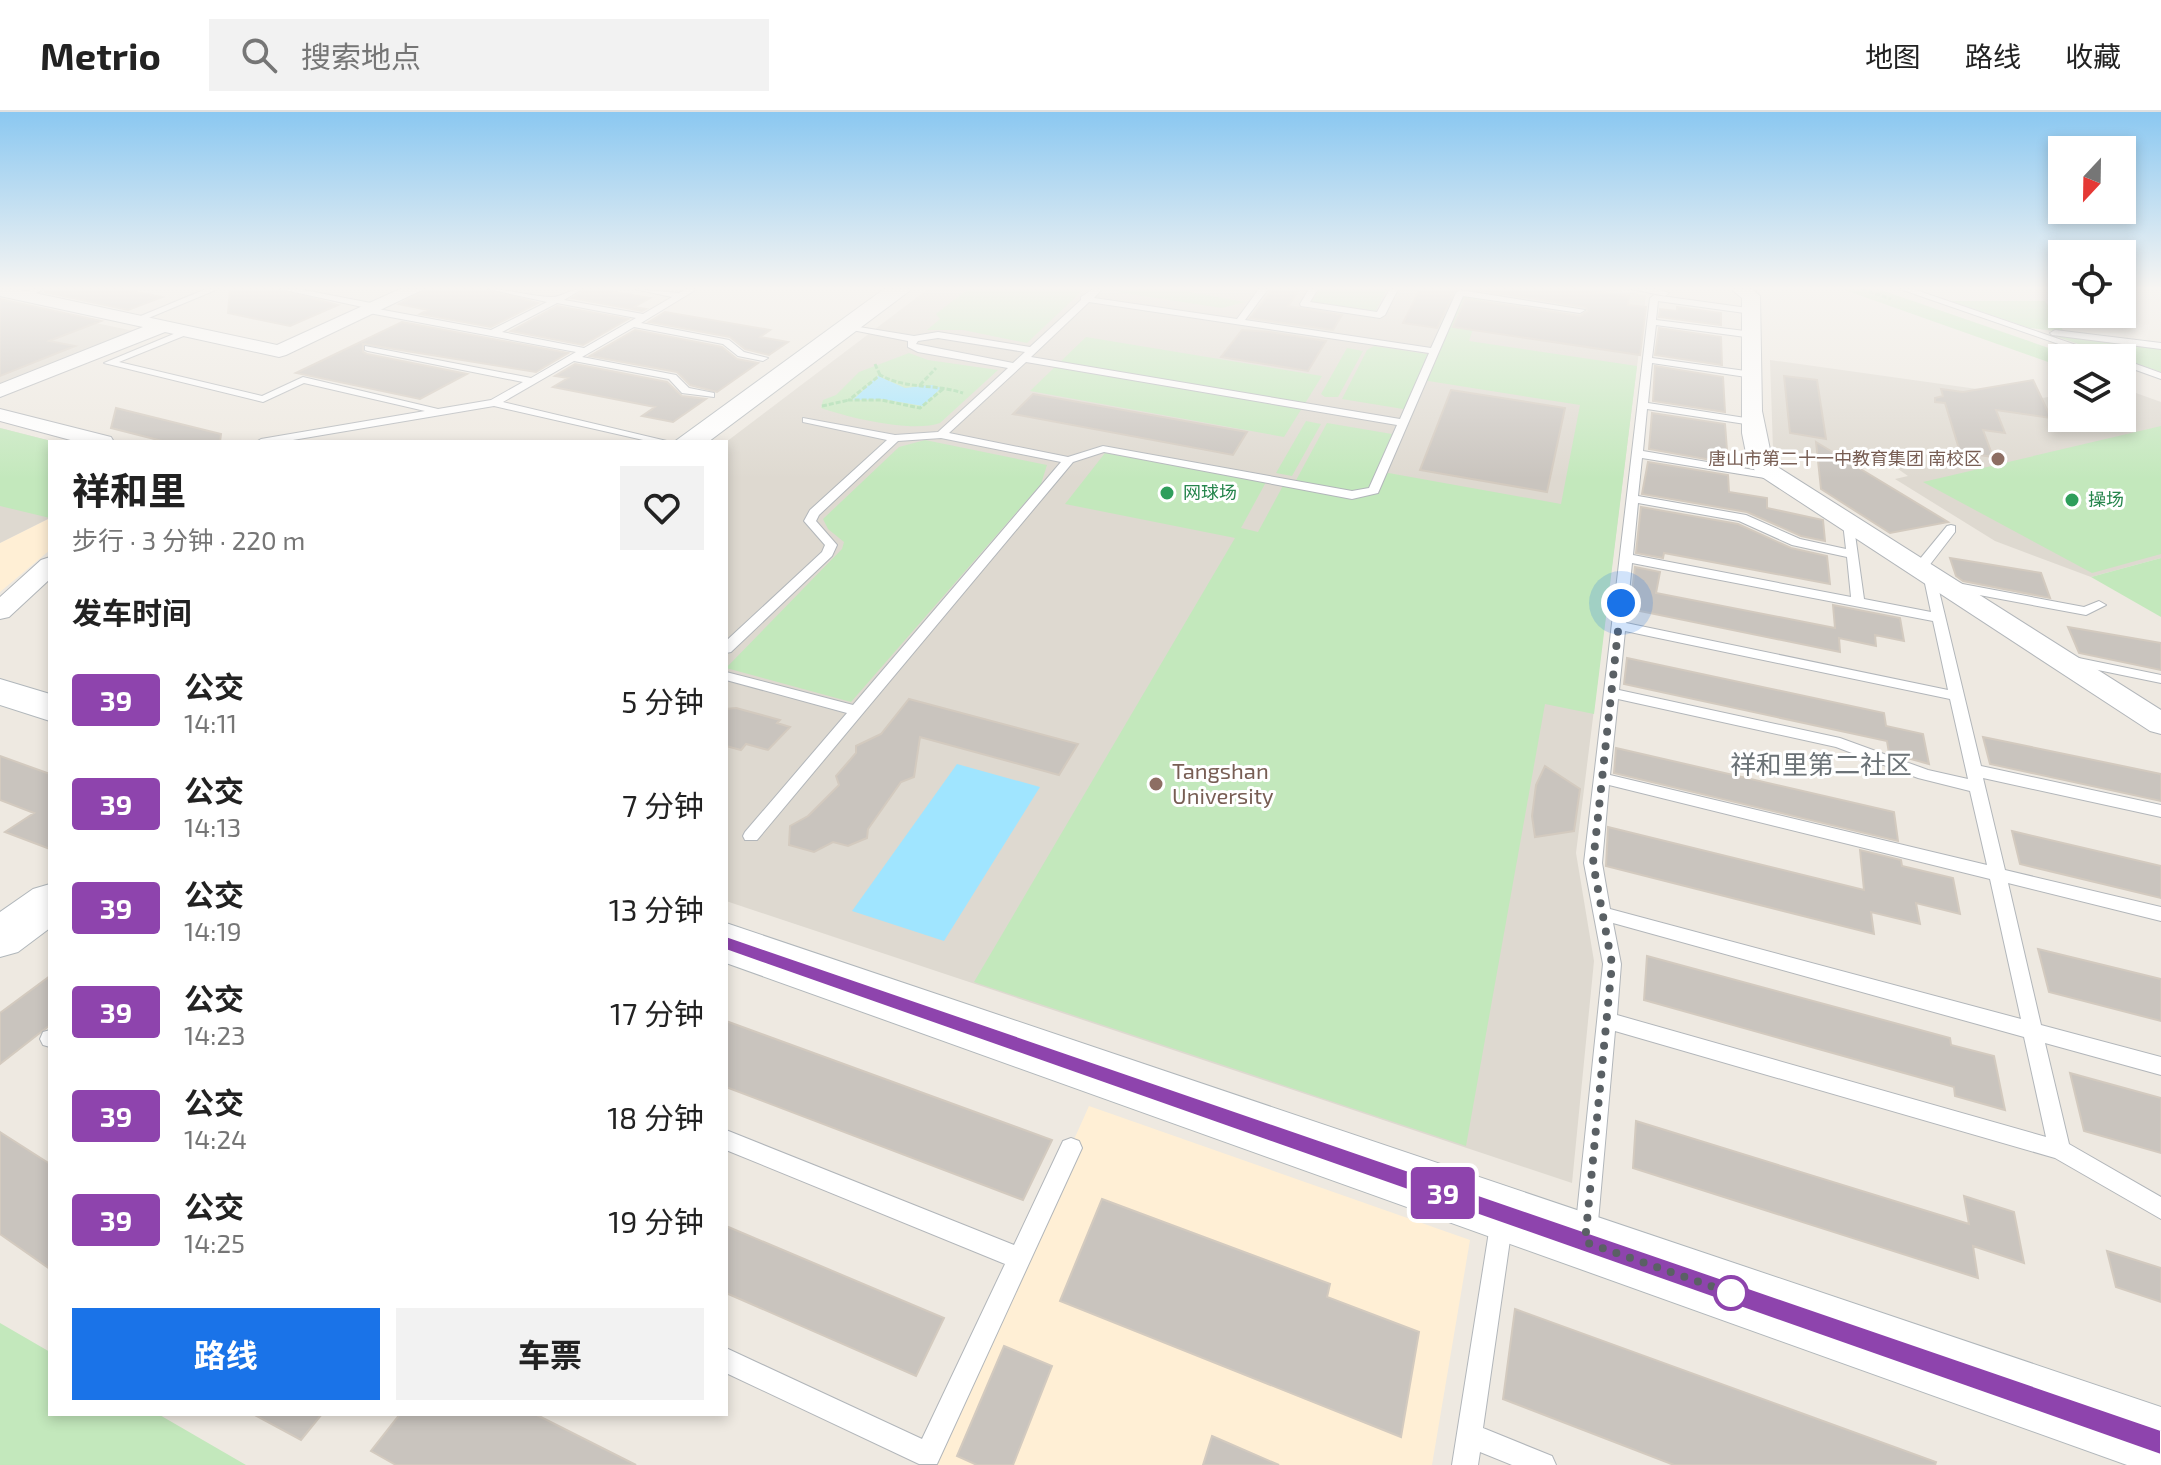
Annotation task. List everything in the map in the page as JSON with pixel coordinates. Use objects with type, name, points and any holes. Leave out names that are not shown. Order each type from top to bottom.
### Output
[{"type":"street","points":[[0,391],[97,352]]},
{"type":"street","points":[[692,440],[814,352]]},
{"type":"street","points":[[1749,352],[1753,375],[1752,422],[1756,456],[1777,477],[2161,724]]},
{"type":"street","points":[[0,415],[95,440]]},
{"type":"street","points":[[0,611],[48,567]]},
{"type":"street","points":[[0,691],[48,707]]},
{"type":"street","points":[[0,938],[48,903]]},
{"type":"street","points":[[728,944],[2161,1442]]},
{"type":"lane","points":[[136,352],[109,363],[263,399],[303,380],[442,412]]},
{"type":"lane","points":[[389,352],[532,381]]},
{"type":"lane","points":[[273,440],[494,403],[584,352]]},
{"type":"lane","points":[[739,352],[763,358]]},
{"type":"lane","points":[[954,352],[1022,358],[1404,423]]},
{"type":"lane","points":[[1000,352],[1022,358]]},
{"type":"lane","points":[[941,435],[1028,352]]},
{"type":"lane","points":[[807,420],[895,438],[941,435],[1069,460],[1103,449],[1365,494],[1374,491],[1433,352]]},
{"type":"lane","points":[[1585,1242],[1612,964],[1593,863],[1649,352]]},
{"type":"lane","points":[[573,358],[672,377],[686,391],[710,395]]},
{"type":"lane","points":[[1648,360],[1753,375]]},
{"type":"lane","points":[[2136,369],[2161,377]]},
{"type":"lane","points":[[494,403],[657,440]]},
{"type":"lane","points":[[1643,405],[1752,422]]},
{"type":"lane","points":[[728,647],[828,553],[831,545],[810,521],[814,513],[895,438]]},
{"type":"lane","points":[[1638,454],[1777,477]]},
{"type":"lane","points":[[751,836],[1069,460]]},
{"type":"lane","points":[[1634,499],[1742,518],[1796,542],[1852,554]]},
{"type":"lane","points":[[1849,523],[1858,602]]},
{"type":"lane","points":[[1951,529],[1932,576],[1939,618],[2060,1150]]},
{"type":"lane","points":[[1626,558],[1939,618]]},
{"type":"lane","points":[[1932,576],[2086,611],[2099,605]]},
{"type":"lane","points":[[1619,626],[1957,696]]},
{"type":"lane","points":[[2060,658],[2161,679]]},
{"type":"lane","points":[[728,677],[858,711]]},
{"type":"lane","points":[[1613,693],[1840,743],[1924,774],[1975,778],[2161,811]]},
{"type":"lane","points":[[1602,778],[2161,914]]},
{"type":"lane","points":[[1602,913],[2161,1066]]},
{"type":"lane","points":[[1606,1020],[2060,1150],[2161,1209]]},
{"type":"lane","points":[[728,1141],[1019,1258]]},
{"type":"lane","points":[[728,1361],[928,1455],[1071,1148]]},
{"type":"lane","points":[[1465,1465],[1503,1214]]},
{"type":"lane","points":[[1470,1435],[1543,1465]]},
{"type":"path","points":[[920,385],[942,362]]},
{"type":"path","points":[[875,364],[880,375],[901,386],[945,387],[911,416]]},
{"type":"path","points":[[849,400],[872,378],[880,375]]},
{"type":"path","points":[[820,406],[849,400],[881,400],[920,408]]},
{"type":"shaded area","points":[[0,352],[82,352],[0,385]]},
{"type":"shaded area","name":"Tangshan University","points":[[845,352],[1639,352],[1576,853],[1594,961],[1572,1183],[728,902],[728,440]]},
{"type":"shaded area","name":"唐山市第二十一中教育集团 南校区","points":[[1770,360],[2048,397],[2048,432],[2136,432],[2136,393],[2161,402],[2161,558],[2091,577],[1995,541],[1895,479],[1908,476],[1898,469],[1773,449]]},
{"type":"shaded area","points":[[0,428],[48,440],[48,519],[0,543]]},
{"type":"shaded area","points":[[48,519],[48,552],[0,592],[0,543]]},
{"type":"shaded area","points":[[1089,1106],[1470,1240],[1432,1465],[928,1465]]},
{"type":"green space","points":[[1070,352],[1178,352],[1322,376],[1284,437],[1030,391]]},
{"type":"green space","points":[[1345,352],[1362,352],[1338,397],[1321,394]]},
{"type":"green space","points":[[1366,352],[1433,355],[1434,352],[1544,352],[1637,366],[1594,714],[1545,704],[1466,1146],[974,982],[1235,538],[1065,504],[1105,453],[1266,482],[1241,528],[1258,532],[1285,482],[1294,484],[1327,423],[1398,435],[1383,472],[1561,504],[1580,405],[1422,380],[1409,410],[1342,399]]},
{"type":"green space","points":[[2020,352],[2048,352],[2048,362]]},
{"type":"green space","points":[[2136,352],[2161,352],[2161,372],[2136,364]]},
{"type":"green space","points":[[909,353],[928,360],[998,370],[940,423],[928,426],[881,423],[821,408],[823,400],[836,395],[859,372]]},
{"type":"green space","points":[[1306,421],[1321,424],[1292,476],[1276,473]]},
{"type":"green space","name":"操场","points":[[2161,426],[2161,554],[2092,573],[1923,482],[2136,432]]},
{"type":"green space","points":[[0,428],[48,440],[48,518],[0,506]]},
{"type":"green space","points":[[925,440],[1047,465],[1041,484],[851,702],[728,669],[842,549],[844,542],[828,529],[823,519],[899,447]]},
{"type":"green space","points":[[2161,558],[2161,617],[2091,577]]},
{"type":"green space","points":[[0,1323],[48,1351],[48,1416],[161,1416],[246,1465],[0,1465]]},
{"type":"water","points":[[878,376],[905,388],[932,385],[941,388],[923,406],[882,399],[853,400]]},
{"type":"water","points":[[957,764],[1040,787],[944,941],[852,911]]},
{"type":"building","points":[[0,352],[60,352],[0,376]]},
{"type":"building","points":[[339,352],[363,352],[467,374],[420,399],[296,373]]},
{"type":"building","points":[[413,352],[568,353],[536,372]]},
{"type":"building","points":[[597,352],[728,352],[737,359],[758,363],[717,392],[690,385],[677,372],[590,356]]},
{"type":"building","points":[[1225,352],[1319,352],[1308,371],[1221,357]]},
{"type":"building","points":[[1655,352],[1722,352],[1722,365],[1655,355]]},
{"type":"building","points":[[575,364],[667,382],[682,396],[706,399],[673,422],[642,416],[655,407],[553,387],[568,378],[555,376]]},
{"type":"building","points":[[1655,366],[1723,377],[1725,412],[1653,401]]},
{"type":"building","points":[[1784,376],[1817,380],[1826,439],[1790,433]]},
{"type":"building","points":[[2033,380],[2048,418],[1996,410],[2005,433],[1983,430],[1993,457],[1960,452],[1945,403],[1935,402],[1935,398],[1943,396],[1941,389],[1963,392]]},
{"type":"building","points":[[1451,390],[1565,408],[1547,492],[1420,470]]},
{"type":"building","points":[[1033,394],[1247,432],[1233,455],[1013,414]]},
{"type":"building","points":[[116,408],[221,434],[220,440],[158,440],[111,428]]},
{"type":"building","points":[[1652,413],[1725,424],[1728,463],[1649,449]]},
{"type":"building","points":[[1816,442],[1948,522],[1890,533],[1821,489]]},
{"type":"building","points":[[1648,462],[1728,475],[1729,492],[1767,498],[1767,508],[1823,520],[1825,541],[1801,536],[1747,512],[1642,494]]},
{"type":"building","points":[[1641,507],[1738,524],[1791,548],[1827,556],[1830,584],[1664,553],[1663,558],[1636,553]]},
{"type":"building","points":[[1950,558],[2041,573],[2050,598],[1963,581],[1956,576]]},
{"type":"building","points":[[1635,567],[1660,572],[1656,593],[1835,628],[1833,605],[1900,618],[1904,641],[1875,635],[1876,646],[1839,638],[1840,652],[1630,609]]},
{"type":"building","points":[[2068,627],[2161,643],[2161,670],[2079,653]]},
{"type":"building","points":[[1627,658],[1884,713],[1886,726],[1923,734],[1929,764],[1889,753],[1887,741],[1624,684]]},
{"type":"building","points":[[909,699],[1078,744],[1059,775],[920,737],[914,777],[901,782],[868,829],[867,838],[848,846],[833,842],[814,852],[789,845],[790,826],[808,816],[839,785],[836,776],[856,753],[856,746],[881,734]]},
{"type":"building","points":[[736,708],[780,720],[777,723],[790,727],[768,750],[746,744],[741,750],[728,747],[728,709]]},
{"type":"building","points":[[1983,737],[2161,774],[2161,801],[1990,764]]},
{"type":"building","points":[[1616,748],[1894,812],[1898,841],[1614,773]]},
{"type":"building","points":[[0,756],[48,773],[48,848],[5,832],[34,813],[0,800]]},
{"type":"building","points":[[1545,766],[1580,789],[1574,831],[1535,837],[1532,816],[1536,785]]},
{"type":"building","points":[[1608,827],[1864,890],[1860,850],[1901,860],[1902,866],[1953,878],[1960,914],[1916,903],[1920,924],[1871,912],[1874,934],[1606,866]]},
{"type":"building","points":[[2012,831],[2161,866],[2161,898],[2020,864]]},
{"type":"building","points":[[2038,949],[2161,979],[2161,1021],[2049,992]]},
{"type":"building","points":[[1647,956],[1950,1038],[1951,1045],[1994,1056],[2005,1110],[1955,1096],[1954,1087],[1644,1000]]},
{"type":"building","points":[[48,977],[48,1027],[0,1064],[0,1013]]},
{"type":"building","points":[[728,1022],[1052,1140],[1023,1200],[728,1088]]},
{"type":"building","points":[[2070,1073],[2161,1098],[2161,1153],[2084,1131]]},
{"type":"building","points":[[1636,1121],[1969,1224],[1964,1196],[2014,1212],[2024,1263],[1973,1246],[1978,1278],[1633,1168]]},
{"type":"building","points":[[0,1132],[48,1163],[48,1268],[0,1234]]},
{"type":"building","points":[[1102,1199],[1330,1284],[1327,1297],[1419,1332],[1401,1437],[1060,1301]]},
{"type":"building","points":[[728,1227],[944,1318],[916,1376],[728,1294]]},
{"type":"building","points":[[2107,1251],[2161,1268],[2161,1302],[2116,1287]]},
{"type":"building","points":[[1515,1309],[1936,1462],[1935,1465],[1674,1465],[1503,1399]]},
{"type":"building","points":[[1004,1346],[1052,1366],[1013,1465],[977,1465],[957,1456]]},
{"type":"building","points":[[257,1416],[320,1416],[301,1440]]},
{"type":"building","points":[[398,1416],[539,1416],[636,1465],[396,1465],[371,1451]]},
{"type":"building","points":[[1212,1436],[1279,1465],[1203,1465]]},
{"type":"bus line","name":"39","points":[[728,944],[2161,1442]]},
{"type":"place","name":"唐山市第二十一中教育集团 南校区","points":[[1998,459]]},
{"type":"place","name":"网球场","points":[[1167,493]]},
{"type":"place","name":"操场","points":[[2072,500]]},
{"type":"place","name":"Tangshan University","points":[[1156,784]]},
{"type":"district","name":"祥和里第二社区","points":[[1821,765]]},
{"type":"route","points":[[1621,603],[1593,863],[1612,964],[1585,1242],[1731,1293]]}]
